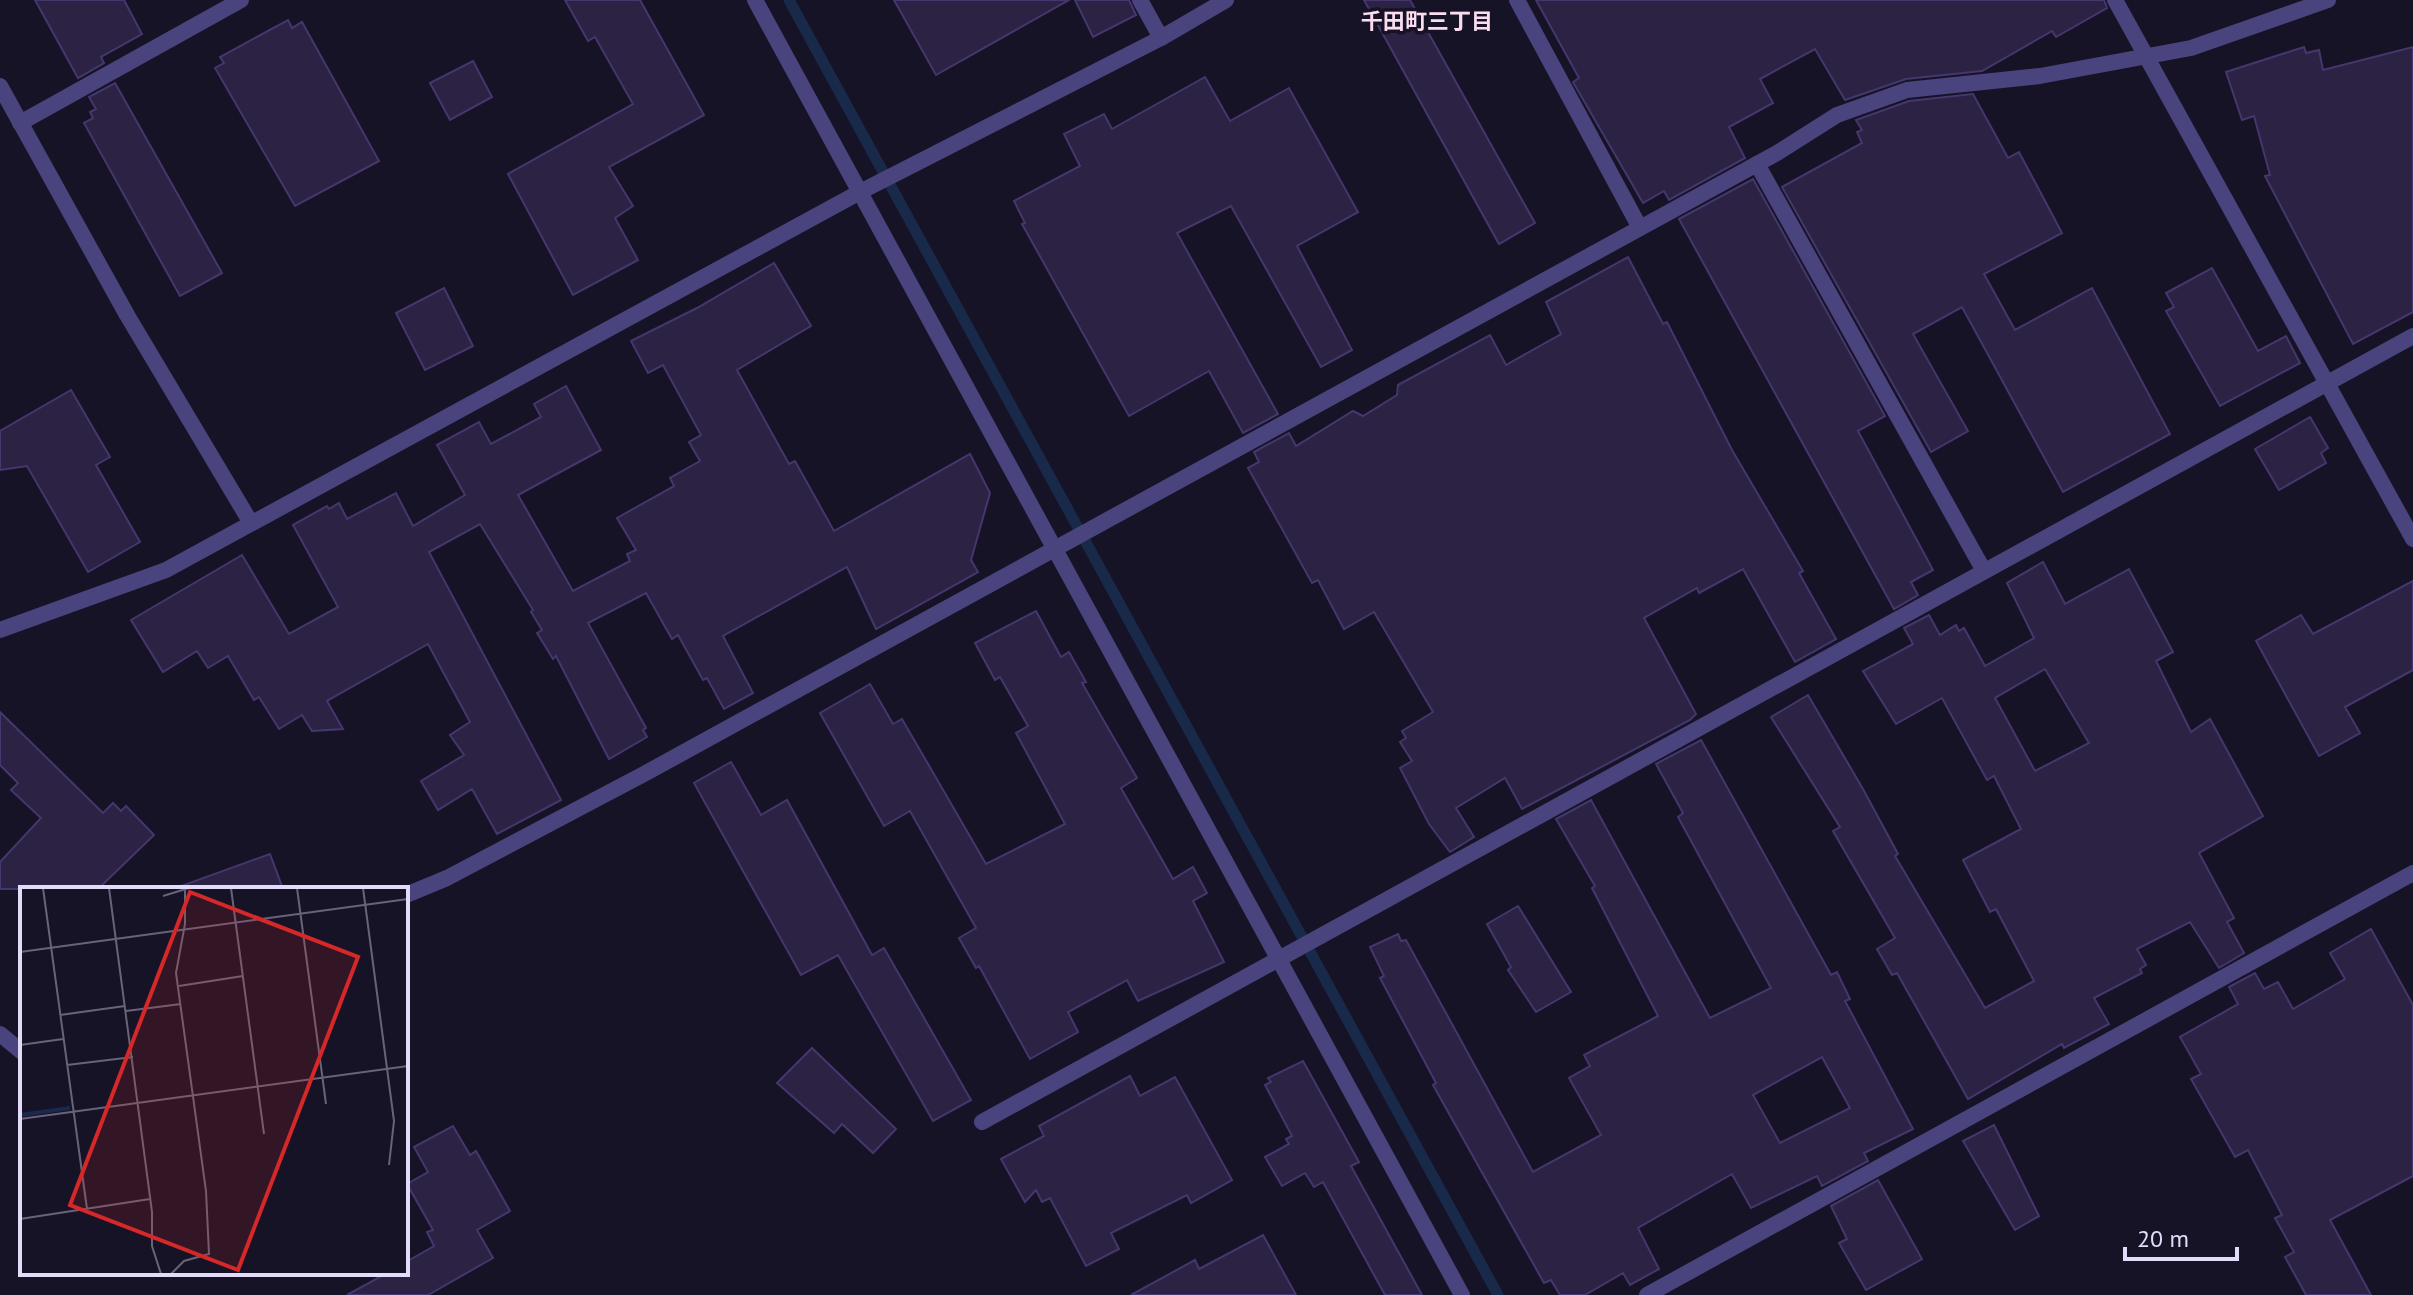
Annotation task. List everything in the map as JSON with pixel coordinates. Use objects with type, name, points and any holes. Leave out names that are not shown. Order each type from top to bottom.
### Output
[{"type":"street","points":[[20,123],[241,0]]},
{"type":"street","points":[[755,0],[1462,1295]]},
{"type":"street","points":[[1140,0],[1161,38]]},
{"type":"street","points":[[0,630],[166,570],[860,192],[1161,38],[1226,0]]},
{"type":"street","points":[[1517,0],[1640,228]]},
{"type":"street","points":[[2115,0],[2413,539]]},
{"type":"street","points":[[408,894],[447,878],[630,781],[1757,164],[1837,115],[1907,90],[2040,76],[2191,48],[2328,0]]},
{"type":"street","points":[[0,86],[127,315],[251,523]]},
{"type":"street","points":[[1757,164],[1984,571]]},
{"type":"street","points":[[982,1122],[2413,336]]},
{"type":"street","points":[[1647,1295],[2413,873]]},
{"type":"street","points":[[0,1034],[20,1050]]},
{"type":"building","points":[[35,0],[124,0],[142,34],[101,57],[104,63],[78,78]]},
{"type":"building","points":[[565,0],[640,0],[704,115],[609,167],[633,206],[615,218],[638,260],[573,295],[508,174],[633,104],[595,37],[588,41]]},
{"type":"building","points":[[894,0],[1069,0],[936,75]]},
{"type":"building","points":[[1075,0],[1129,0],[1136,15],[1093,37]]},
{"type":"building","points":[[1364,0],[1410,0],[1535,223],[1499,244]]},
{"type":"building","points":[[1536,0],[2104,0],[2107,8],[2056,37],[2052,31],[1982,71],[1906,79],[1845,100],[1815,49],[1760,79],[1773,103],[1729,127],[1745,158],[1669,200],[1664,191],[1643,203],[1573,82],[1579,78]]},
{"type":"building","points":[[288,20],[292,28],[302,22],[379,161],[295,206],[215,68],[224,63],[220,57]]},
{"type":"building","points":[[2304,47],[2306,53],[2319,50],[2323,70],[2413,47],[2413,312],[2353,344],[2265,176],[2270,175],[2254,116],[2242,120],[2226,72]]},
{"type":"building","points":[[473,61],[492,97],[450,120],[430,83]]},
{"type":"building","points":[[1205,77],[1230,121],[1289,88],[1358,212],[1297,246],[1352,350],[1321,367],[1231,206],[1177,233],[1278,414],[1243,433],[1209,371],[1129,416],[1022,224],[1025,223],[1014,201],[1080,166],[1064,134],[1104,114],[1112,129]]},
{"type":"building","points":[[115,83],[222,273],[180,296],[84,123],[93,118],[90,112],[96,109],[89,97]]},
{"type":"building","points":[[1973,94],[2008,158],[2019,152],[2062,233],[1984,274],[2015,330],[2092,288],[2170,434],[2063,492],[1962,307],[1913,334],[1968,431],[1931,452],[1782,187],[1862,143],[1857,132],[1862,130],[1856,120],[1909,101]]},
{"type":"building","points":[[1753,179],[1885,416],[1858,431],[1933,570],[1911,582],[1918,595],[1894,609],[1679,219]]},
{"type":"building","points":[[1628,257],[1663,324],[1667,322],[1732,450],[1803,571],[1799,573],[1836,639],[1795,662],[1743,569],[1699,593],[1697,588],[1644,618],[1696,714],[1522,809],[1505,778],[1456,808],[1474,837],[1450,852],[1429,824],[1400,768],[1412,761],[1400,742],[1406,738],[1402,731],[1433,712],[1374,612],[1344,629],[1318,580],[1312,583],[1248,468],[1259,462],[1254,452],[1289,433],[1296,446],[1353,411],[1363,416],[1397,395],[1398,385],[1490,335],[1506,365],[1561,334],[1546,302]]},
{"type":"building","points":[[774,263],[811,326],[737,370],[789,464],[795,461],[834,531],[970,454],[990,493],[971,560],[978,572],[876,629],[847,567],[723,636],[753,693],[724,709],[707,678],[703,680],[678,635],[672,639],[646,593],[588,623],[646,728],[643,730],[647,737],[609,759],[556,656],[553,659],[537,633],[542,630],[531,612],[533,610],[480,524],[429,552],[561,800],[497,834],[472,789],[438,810],[421,781],[464,755],[450,735],[470,722],[428,644],[327,701],[343,729],[312,731],[302,715],[279,729],[259,697],[254,700],[228,656],[208,668],[197,651],[163,672],[131,620],[242,555],[289,634],[338,607],[293,525],[327,506],[329,509],[339,503],[347,519],[396,493],[413,526],[465,495],[437,445],[479,422],[491,444],[541,417],[534,404],[566,386],[601,450],[518,495],[573,591],[630,561],[627,554],[636,550],[617,518],[674,486],[670,478],[700,461],[689,442],[701,435],[663,365],[648,373],[631,341],[697,308]]},
{"type":"building","points":[[2212,268],[2258,351],[2286,336],[2300,363],[2220,406],[2166,311],[2174,307],[2166,293]]},
{"type":"building","points":[[444,288],[473,346],[425,370],[396,313]]},
{"type":"building","points":[[71,390],[110,457],[96,465],[140,542],[88,572],[27,466],[0,470],[0,431]]},
{"type":"building","points":[[2310,417],[2328,448],[2321,453],[2326,463],[2279,490],[2255,449]]},
{"type":"building","points":[[2043,562],[2065,604],[2129,569],[2173,652],[2156,661],[2191,732],[2210,719],[2263,816],[2199,853],[2234,918],[2227,922],[2244,953],[2219,968],[2190,922],[2137,949],[2146,965],[2140,969],[2142,973],[2094,998],[2109,1024],[2064,1048],[2062,1044],[1968,1099],[1897,973],[1892,975],[1877,949],[1895,938],[1833,831],[1840,827],[1771,717],[1808,695],[1863,789],[1898,854],[1895,856],[1985,1008],[2034,981],[1996,909],[1990,912],[1963,860],[2021,829],[1994,776],[1987,780],[1942,698],[1896,724],[1863,671],[1913,644],[1904,628],[1929,615],[1940,635],[1956,625],[1959,631],[1964,628],[1985,666],[2034,638],[2007,583]],"holes":[[[2045,669],[2089,743],[2035,771],[1995,698]]]},
{"type":"building","points":[[2413,581],[2413,670],[2345,707],[2360,733],[2319,756],[2256,641],[2301,615],[2313,634]]},
{"type":"building","points":[[1036,611],[1061,657],[1069,652],[1086,682],[1082,683],[1137,778],[1121,788],[1173,879],[1193,867],[1207,893],[1193,901],[1224,962],[1138,1001],[1127,980],[1068,1012],[1078,1032],[1030,1059],[979,966],[976,968],[959,938],[976,928],[910,811],[884,826],[820,713],[870,684],[893,724],[902,719],[986,864],[1065,824],[1016,733],[1028,726],[1000,677],[995,680],[975,643]]},
{"type":"building","points":[[0,712],[103,813],[113,803],[121,811],[126,806],[154,835],[100,887],[0,889],[0,862],[41,818],[11,790],[18,783],[0,765]]},
{"type":"building","points":[[1701,740],[1831,975],[1837,972],[1850,999],[1845,1001],[1913,1129],[1864,1153],[1868,1161],[1822,1186],[1817,1176],[1751,1208],[1732,1174],[1638,1228],[1659,1269],[1630,1285],[1623,1273],[1585,1295],[1560,1295],[1551,1280],[1544,1283],[1433,1085],[1436,1083],[1380,978],[1384,976],[1370,947],[1398,934],[1401,941],[1406,940],[1533,1172],[1601,1135],[1569,1078],[1590,1066],[1584,1055],[1658,1016],[1592,888],[1595,886],[1556,819],[1591,800],[1710,1018],[1771,988],[1678,817],[1683,813],[1656,764]],"holes":[[[1822,1057],[1850,1108],[1780,1143],[1753,1095]]]},
{"type":"building","points":[[731,762],[761,815],[787,800],[872,955],[884,948],[971,1100],[933,1121],[838,955],[801,975],[694,783]]},
{"type":"building","points":[[270,854],[282,887],[181,887]]},
{"type":"building","points":[[1518,906],[1571,992],[1536,1012],[1508,970],[1511,967],[1487,924]]},
{"type":"building","points":[[2371,929],[2413,1005],[2413,1176],[2330,1220],[2371,1295],[2306,1295],[2285,1257],[2294,1252],[2275,1218],[2282,1215],[2248,1150],[2235,1157],[2191,1079],[2201,1074],[2180,1037],[2238,1004],[2229,987],[2255,973],[2264,989],[2278,982],[2293,1009],[2345,979],[2330,953]]},
{"type":"building","points":[[812,1048],[896,1129],[873,1153],[842,1124],[834,1133],[777,1083]]},
{"type":"building","points":[[1303,1061],[1359,1162],[1351,1166],[1422,1295],[1385,1295],[1323,1182],[1314,1187],[1305,1173],[1282,1186],[1265,1157],[1289,1144],[1286,1139],[1292,1136],[1265,1085],[1271,1082],[1268,1078]]},
{"type":"building","points":[[1130,1076],[1140,1096],[1175,1077],[1232,1180],[1191,1203],[1187,1195],[1111,1233],[1119,1249],[1086,1266],[1050,1198],[1042,1202],[1036,1190],[1025,1202],[1001,1159],[1044,1136],[1039,1126]]},
{"type":"building","points":[[1994,1125],[2039,1216],[2015,1230],[1963,1141]]},
{"type":"building","points":[[453,1126],[470,1155],[476,1151],[510,1211],[477,1230],[493,1258],[428,1295],[347,1295],[383,1275],[408,1275],[408,1261],[434,1246],[427,1232],[433,1230],[408,1186],[428,1172],[414,1147]]},
{"type":"building","points":[[1878,1180],[1922,1259],[1866,1290],[1839,1243],[1847,1239],[1831,1206]]},
{"type":"building","points":[[1263,1235],[1296,1295],[1131,1295],[1195,1260],[1199,1269]]},
{"type":"waterway","points":[[789,0],[1498,1295]]},
{"type":"district","name":"千田町三丁目","points":[[1427,21]]}]
